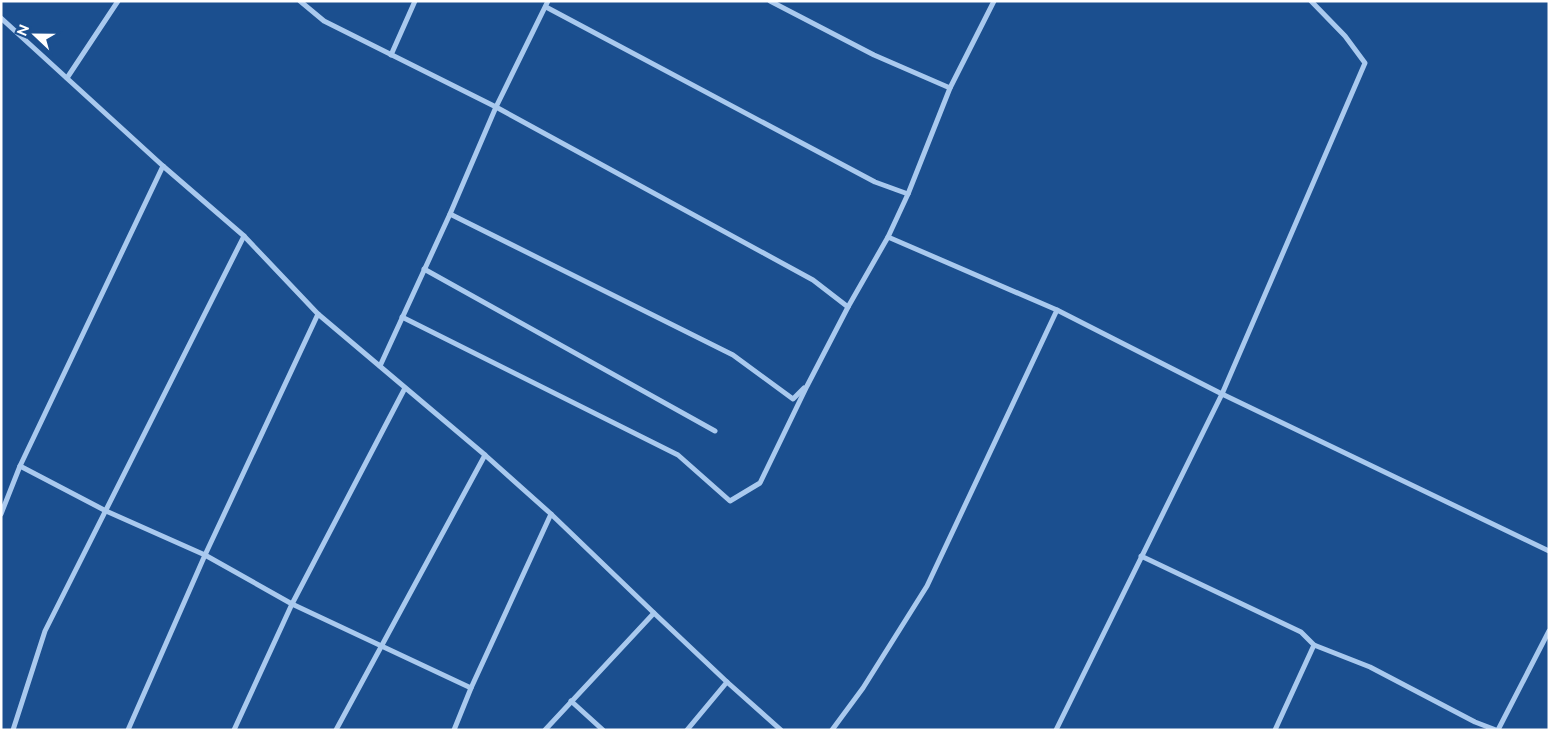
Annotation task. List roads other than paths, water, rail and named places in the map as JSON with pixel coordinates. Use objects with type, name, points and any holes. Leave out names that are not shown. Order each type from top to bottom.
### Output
[{"type":"street","points":[[67,78],[118,1]]},
{"type":"street","points":[[300,1],[324,21],[496,107],[813,280],[848,307]]},
{"type":"street","points":[[391,55],[414,1]]},
{"type":"street","points":[[380,366],[450,214],[496,107],[548,1]]},
{"type":"street","points":[[770,1],[874,55],[950,88]]},
{"type":"street","points":[[402,316],[678,456],[730,502],[760,483],[806,386],[848,307],[888,238],[908,194],[950,88],[994,1]]},
{"type":"street","points":[[1056,730],[1140,556],[1222,394],[1365,63],[1345,36],[1312,1]]},
{"type":"street","points":[[546,7],[875,182],[908,194]]},
{"type":"street","points":[[1,18],[163,166],[244,236],[318,314],[485,455],[551,514],[727,682],[781,730]]},
{"type":"street","points":[[1,514],[20,466],[163,166]]},
{"type":"street","points":[[450,214],[733,354],[792,399],[806,386]]},
{"type":"street","points":[[13,730],[45,631],[244,236]]},
{"type":"street","points":[[888,238],[1057,310],[1222,394],[1549,551]]},
{"type":"street","points":[[424,269],[715,431]]},
{"type":"street","points":[[832,730],[862,688],[927,586],[1057,310]]},
{"type":"street","points":[[128,730],[205,555],[318,314]]},
{"type":"street","points":[[234,730],[292,604],[405,388]]},
{"type":"street","points":[[336,730],[485,455]]},
{"type":"street","points":[[20,466],[106,511],[205,555],[292,604],[471,688]]},
{"type":"street","points":[[454,730],[471,688],[551,514]]},
{"type":"street","points":[[1140,556],[1301,632],[1314,645],[1370,667],[1475,722],[1497,730],[1549,631]]},
{"type":"street","points":[[545,730],[654,613]]},
{"type":"street","points":[[1275,730],[1314,645]]},
{"type":"street","points":[[688,730],[727,682]]},
{"type":"street","points":[[570,701],[603,730]]}]
